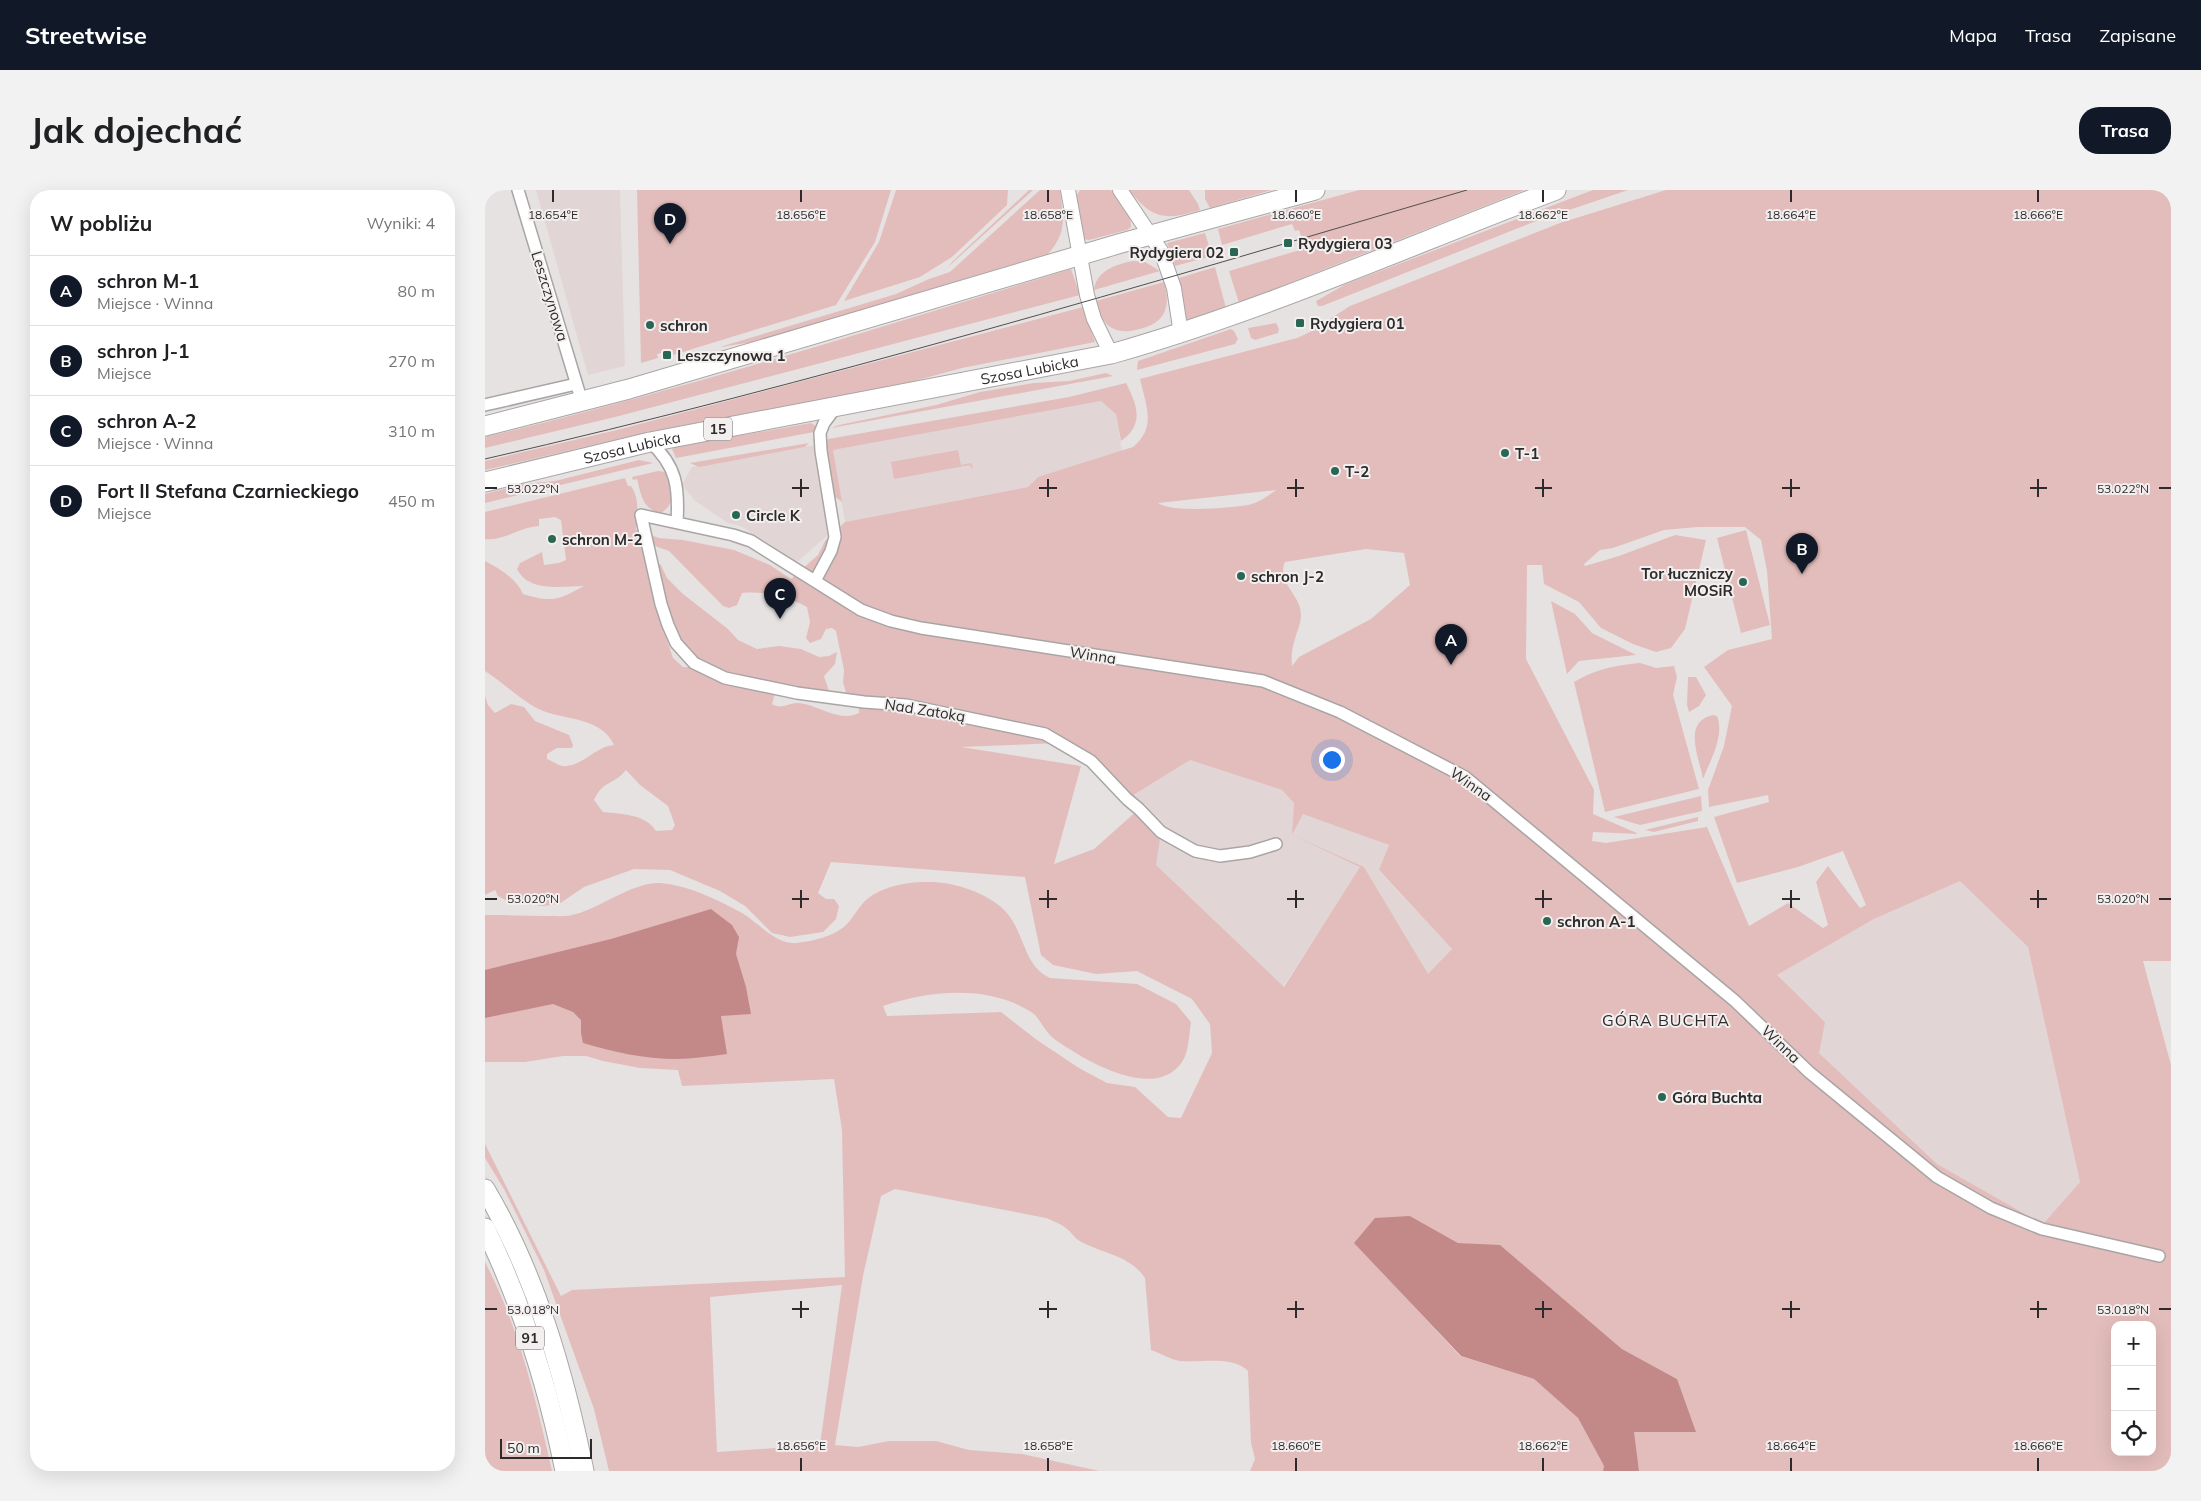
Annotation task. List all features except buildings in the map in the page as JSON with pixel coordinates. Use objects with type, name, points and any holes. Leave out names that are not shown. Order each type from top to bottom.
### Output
[{"type":"main road","name":"Szosa Lubicka","points":[[488,480],[650,442],[1111,354],[1181,334],[1245,311],[1556,190]]},
{"type":"main road","points":[[485,426],[581,402],[1151,234],[1311,191]]},
{"type":"main road","name":"91","points":[[485,1189],[506,1227],[532,1287],[563,1381],[584,1471]]},
{"type":"main road","name":"91","points":[[485,1228],[513,1289],[538,1360],[565,1471]]},
{"type":"street","name":"Leszczynowa","points":[[518,190],[581,402]]},
{"type":"street","points":[[1120,190],[1161,251],[1174,288],[1181,334]]},
{"type":"street","points":[[1070,194],[1079,255],[1090,307],[1111,354]]},
{"type":"street","points":[[485,405],[576,384]]},
{"type":"street","points":[[815,581],[831,551],[835,538],[821,451],[820,433],[824,423],[836,406]]},
{"type":"street","points":[[650,442],[665,457],[673,476],[678,499],[677,522]]},
{"type":"street","name":"Winna","points":[[641,515],[751,541],[861,610],[891,621],[921,628],[1263,681],[1340,712],[1465,777],[1735,1001],[1809,1072],[1937,1177],[1991,1208],[2042,1229],[2159,1256]]},
{"type":"street","name":"Nad Zatoką","points":[[641,515],[661,604],[668,625],[676,643],[694,663],[725,678],[797,693],[864,702],[906,705],[1045,734],[1091,761],[1161,832],[1195,851],[1221,856],[1250,852],[1276,844]]},
{"type":"shaded area","points":[[536,190],[620,190],[625,366],[588,375]]},
{"type":"shaded area","points":[[637,190],[891,190],[875,242],[836,305],[673,355],[671,351],[657,354],[658,358],[641,363]]},
{"type":"shaded area","points":[[896,190],[1008,190],[1007,205],[952,257],[920,277],[844,301],[879,242]]},
{"type":"shaded area","points":[[1029,190],[1033,190],[948,267],[953,261]]},
{"type":"shaded area","points":[[1040,190],[1060,190],[1063,224],[1059,239],[1048,254],[753,342],[720,347],[896,294],[950,272]]},
{"type":"shaded area","points":[[1080,190],[1111,190],[1130,216],[1131,227],[1127,230],[1089,240],[1083,239],[1076,197]]},
{"type":"shaded area","points":[[1129,190],[1189,190],[1200,210],[1177,216],[1160,215],[1145,207]]},
{"type":"shaded area","points":[[1205,190],[1272,190],[1210,208],[1205,199]]},
{"type":"shaded area","points":[[1359,190],[1525,190],[1239,303],[1229,271],[1300,250],[1298,242],[1303,241],[1299,230],[1295,231],[1292,224],[1222,245],[1218,229]]},
{"type":"shaded area","points":[[1593,190],[1628,190],[1531,223],[1318,306],[1316,301],[1346,284]]},
{"type":"shaded area","points":[[1666,190],[2171,190],[2171,961],[2143,961],[2171,1065],[2171,1471],[1639,1471],[1633,1432],[1677,1379],[1622,1349],[1500,1246],[1458,1243],[1410,1216],[1355,1243],[1460,1356],[1534,1379],[1578,1418],[1604,1466],[1603,1471],[1250,1471],[1255,1459],[1251,1443],[1248,1371],[1241,1366],[1225,1361],[1180,1361],[1151,1350],[1145,1278],[1131,1264],[1087,1245],[1078,1240],[1065,1227],[1046,1218],[895,1189],[881,1196],[863,1276],[835,1445],[858,1447],[889,1441],[936,1441],[969,1450],[1022,1454],[1099,1471],[609,1471],[594,1409],[544,1270],[504,1189],[485,1158],[485,1144],[561,1296],[572,1290],[845,1277],[842,1130],[834,1079],[682,1086],[678,1070],[640,1068],[586,1056],[563,1056],[525,1062],[485,1062],[485,915],[570,916],[586,911],[640,886],[661,883],[693,890],[713,898],[742,913],[782,941],[797,943],[823,937],[841,929],[849,922],[865,901],[874,894],[898,885],[939,882],[969,889],[984,896],[1003,909],[1012,920],[1031,960],[1042,973],[1050,978],[1137,984],[1176,1004],[1191,1022],[1184,1058],[1170,1074],[1154,1079],[1137,1078],[1118,1073],[1099,1066],[1053,1038],[1030,1011],[1014,1003],[983,994],[949,993],[914,997],[883,1006],[887,1016],[1001,1012],[1037,1040],[1079,1068],[1107,1083],[1135,1087],[1168,1117],[1181,1118],[1212,1053],[1210,1024],[1192,999],[1137,971],[1096,974],[1053,965],[1041,955],[1025,877],[831,862],[818,893],[826,899],[834,899],[839,906],[836,919],[823,932],[790,937],[772,933],[745,906],[720,891],[670,870],[634,869],[584,887],[559,904],[543,906],[509,902],[498,896],[495,890],[485,895],[485,696],[488,705],[495,713],[511,704],[524,707],[535,721],[569,735],[573,745],[572,748],[557,748],[547,754],[547,759],[562,766],[576,764],[607,746],[614,745],[608,736],[593,725],[552,714],[535,707],[485,671],[485,561],[512,579],[523,594],[533,597],[555,599],[584,586],[556,587],[538,585],[522,577],[517,569],[520,563],[542,552],[544,565],[566,560],[561,520],[555,517],[539,519],[539,526],[499,538],[485,539],[485,512],[625,478],[636,497],[636,530],[659,538],[683,540],[734,550],[770,565],[791,579],[818,555],[825,541],[845,522],[1028,487],[1038,477],[1133,447],[1145,432],[1148,416],[1140,379],[1297,338],[1350,306],[1560,223]],"holes":[[[1276,490],[1259,501],[1248,505],[1188,509],[1175,508],[1158,503]],[[1698,527],[1745,527],[1761,540],[1767,571],[1772,639],[1728,650],[1704,667],[1732,706],[1724,746],[1708,790],[1709,807],[1768,795],[1769,802],[1714,817],[1737,883],[1798,867],[1843,851],[1866,905],[1860,908],[1828,866],[1816,882],[1828,925],[1823,928],[1788,903],[1749,926],[1707,827],[1606,843],[1592,841],[1593,832],[1639,834],[1593,814],[1594,790],[1526,659],[1527,565],[1542,565],[1544,584],[1579,602],[1601,628],[1633,644],[1656,652],[1671,648],[1685,629],[1706,540],[1675,535],[1619,556],[1585,566],[1584,564],[1600,550],[1613,548],[1664,530]],[[644,542],[669,551],[723,606],[729,608],[737,605],[742,593],[759,593],[776,595],[807,607],[810,622],[806,638],[810,643],[821,639],[826,629],[832,628],[836,631],[844,670],[843,682],[846,693],[853,696],[859,704],[859,713],[844,716],[805,704],[794,703],[785,706],[772,704],[776,689],[830,694],[824,676],[835,664],[837,652],[829,656],[819,657],[801,649],[779,646],[757,649],[738,640],[728,629],[683,594],[667,578],[661,565],[656,562],[672,624],[685,646],[693,655],[688,667],[683,667],[673,658],[657,610]],[[1366,549],[1404,553],[1410,585],[1371,619],[1299,657],[1292,666],[1292,649],[1300,624],[1301,613],[1298,602],[1283,575],[1285,562]],[[1060,743],[1091,761],[1127,799],[1190,760],[1282,790],[1294,803],[1292,835],[1360,867],[1284,987],[1156,865],[1161,832],[1139,809],[1094,849],[1054,864],[1081,766],[961,747]],[[626,770],[640,785],[668,806],[675,825],[672,830],[656,831],[652,825],[640,818],[625,814],[603,812],[594,800],[605,785]],[[1303,814],[1389,845],[1379,870],[1452,949],[1428,974],[1364,867],[1292,835]],[[1960,881],[2028,947],[2080,1182],[2043,1224],[1937,1164],[1819,1053],[1825,1022],[1777,975],[1874,919]],[[842,1285],[820,1445],[717,1452],[710,1297]]]},
{"type":"shaded area","points":[[1205,233],[1212,256],[1175,266],[1167,243]]},
{"type":"shaded area","points":[[1133,261],[1145,262],[1160,271],[1094,290],[1096,283],[1103,273],[1114,266]]},
{"type":"shaded area","points":[[1215,267],[1226,308],[1187,323],[1179,278]]},
{"type":"shaded area","points":[[1071,269],[1080,295],[615,417],[485,448],[485,437],[706,379]]},
{"type":"shaded area","points":[[1164,282],[1167,301],[1166,308],[1159,320],[1145,328],[1123,331],[1112,328],[1103,320],[1096,301]]},
{"type":"shaded area","points":[[1083,307],[1095,342],[962,368],[896,386],[648,432],[485,470],[485,461],[617,430]]},
{"type":"shaded area","points":[[1276,323],[1279,329],[1278,333],[1255,340],[1251,338],[1248,328]]},
{"type":"shaded area","points":[[1231,329],[1238,339],[1235,344],[1137,370],[1138,361]]},
{"type":"shaded area","points":[[1106,373],[1113,376],[831,428],[936,405],[980,392],[1034,383],[1069,381]]},
{"type":"shaded area","points":[[1126,383],[1134,400],[1137,415],[1133,428],[1121,441],[1116,414],[1101,401],[833,450],[842,502],[833,495],[825,447],[828,439],[1069,397]]},
{"type":"shaded area","points":[[1101,401],[1116,413],[1122,452],[1038,477],[1028,487],[845,522],[833,450]]},
{"type":"shaded area","points":[[811,423],[816,426],[814,432],[676,458],[672,449],[675,447]]},
{"type":"shaded area","points":[[809,443],[805,447],[699,467],[690,463]]},
{"type":"shaded area","points":[[814,445],[830,533],[797,562],[741,526],[728,523],[695,501],[682,485],[692,467]]},
{"type":"shaded area","points":[[958,450],[961,465],[971,463],[973,467],[971,468],[970,465],[894,479],[891,462]]},
{"type":"shaded area","points":[[639,460],[653,463],[485,503],[485,494],[522,484],[555,481]]},
{"type":"shaded area","points":[[658,471],[666,472],[672,494],[669,504],[661,513],[650,509],[644,501],[637,479],[633,480],[632,477]]},
{"type":"shaded area","name":"Tor łuczniczy MOSiR","points":[[1746,530],[1770,625],[1741,633],[1717,538]]},
{"type":"shaded area","points":[[1551,601],[1575,614],[1592,633],[1636,655],[1579,661],[1567,674]]},
{"type":"shaded area","points":[[1640,663],[1656,668],[1674,666],[1677,677],[1673,695],[1699,789],[1605,812],[1574,682],[1606,668]]},
{"type":"shaded area","points":[[1688,677],[1696,677],[1706,695],[1699,706],[1689,712],[1687,705]]},
{"type":"shaded area","points":[[1713,715],[1717,716],[1719,723],[1718,740],[1703,779],[1696,751],[1695,733],[1698,725],[1704,719]]},
{"type":"shaded area","points":[[1190,760],[1282,790],[1294,803],[1293,834],[1303,813],[1389,845],[1379,871],[1452,949],[1428,975],[1364,867],[1347,860],[1361,867],[1283,987],[1155,865],[1161,832],[1127,799]]},
{"type":"shaded area","points":[[1701,796],[1702,811],[1640,825],[1614,817]]},
{"type":"shaded area","points":[[1698,817],[1698,821],[1654,832],[1645,830]]},
{"type":"shaded area","points":[[1960,880],[2028,947],[2080,1182],[2043,1224],[1937,1164],[1819,1053],[1777,975],[1874,919]]},
{"type":"shaded area","points":[[711,909],[732,925],[739,937],[736,954],[746,987],[751,1014],[721,1016],[727,1054],[689,1059],[664,1059],[629,1054],[583,1043],[581,1020],[573,1012],[553,1004],[485,1018],[485,970],[611,939]]},
{"type":"shaded area","points":[[1410,1216],[1458,1243],[1500,1245],[1622,1349],[1677,1379],[1696,1432],[1634,1432],[1639,1471],[1603,1471],[1604,1466],[1578,1418],[1534,1379],[1461,1356],[1354,1243],[1375,1218]]},
{"type":"shaded area","points":[[485,1262],[508,1312],[517,1338],[533,1391],[552,1471],[485,1471]]},
{"type":"tram line","points":[[485,459],[609,430],[855,366],[1467,190]]},
{"type":"place","name":"Rydygiera 03","points":[[1288,243]]},
{"type":"place","name":"Fort II Stefana Czarnieckiego","points":[[670,244]]},
{"type":"place","name":"Rydygiera 02","points":[[1234,252]]},
{"type":"place","name":"Rydygiera 01","points":[[1300,323]]},
{"type":"place","name":"schron","points":[[650,325]]},
{"type":"place","name":"Leszczynowa 1","points":[[667,355]]},
{"type":"place","name":"T-1","points":[[1505,453]]},
{"type":"place","name":"T-2","points":[[1335,471]]},
{"type":"place","name":"Circle K","points":[[736,515]]},
{"type":"place","name":"schron M-2","points":[[552,539]]},
{"type":"place","name":"schron J-1","points":[[1802,574]]},
{"type":"place","name":"schron J-2","points":[[1241,576]]},
{"type":"place","name":"Tor łuczniczy MOSiR","points":[[1743,582]]},
{"type":"place","name":"schron A-2","points":[[780,619]]},
{"type":"place","name":"schron M-1","points":[[1451,665]]},
{"type":"place","name":"schron A-1","points":[[1547,921]]},
{"type":"place","name":"Góra Buchta","points":[[1662,1097]]},
{"type":"district","name":"GÓRA BUCHTA","points":[[1666,1020]]}]
